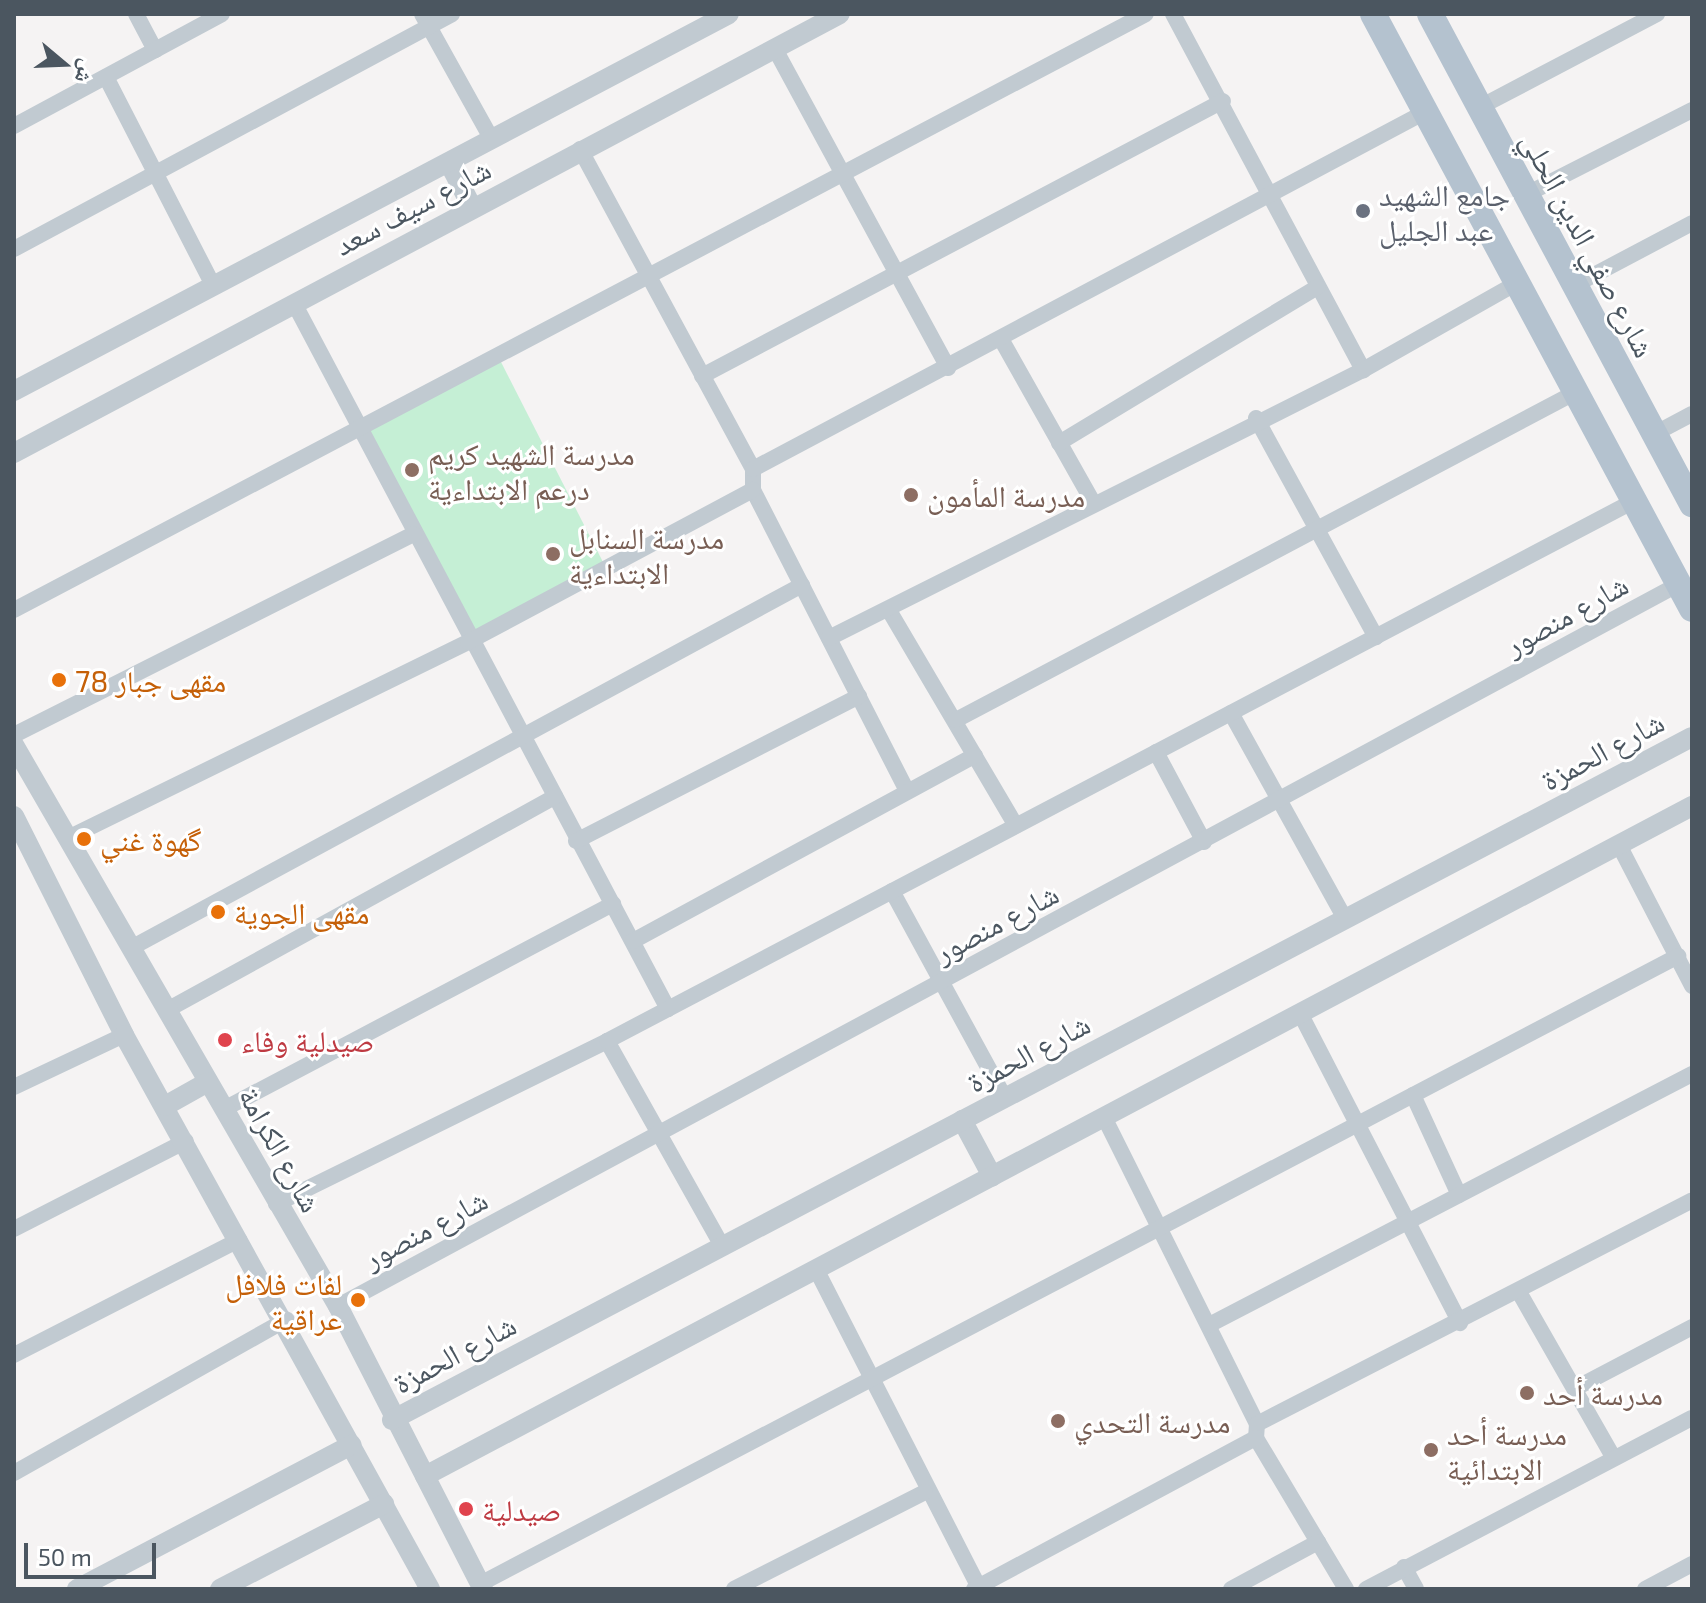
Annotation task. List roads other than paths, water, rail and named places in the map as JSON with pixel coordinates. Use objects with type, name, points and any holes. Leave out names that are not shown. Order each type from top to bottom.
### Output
[{"type":"main road","points":[[1373,14],[1692,609]]},
{"type":"main road","name":"شارع صفي الدين الحلي","points":[[1430,14],[1692,504]]},
{"type":"street","points":[[136,14],[155,50]]},
{"type":"street","points":[[14,126],[222,14]]},
{"type":"street","points":[[14,249],[426,20],[452,14]]},
{"type":"street","name":"شارع سيف سعد","points":[[14,391],[729,14]]},
{"type":"street","name":"شارع سيف سعد","points":[[14,453],[580,149],[840,14]]},
{"type":"street","points":[[14,610],[1146,14]]},
{"type":"street","points":[[1173,14],[1223,101],[1269,196],[1363,370]]},
{"type":"street","points":[[1480,107],[1657,14]]},
{"type":"street","points":[[426,20],[492,140]]},
{"type":"street","points":[[775,49],[948,368]]},
{"type":"street","points":[[106,77],[214,287]]},
{"type":"street","points":[[702,376],[1223,101]]},
{"type":"street","points":[[1527,194],[1692,110]]},
{"type":"street","points":[[753,469],[1425,112]]},
{"type":"street","points":[[580,149],[753,469],[753,490],[907,791]]},
{"type":"street","points":[[449,163],[472,207]]},
{"type":"street","points":[[1575,285],[1692,223]]},
{"type":"street","points":[[829,638],[890,612],[1256,418],[1363,370],[1517,283]]},
{"type":"street","points":[[1059,443],[1318,287]]},
{"type":"street","points":[[294,303],[468,642],[668,1009]]},
{"type":"street","points":[[1001,339],[1094,504]]},
{"type":"street","points":[[956,720],[1576,392]]},
{"type":"street","points":[[1654,434],[1692,414]]},
{"type":"street","points":[[1256,418],[1376,637]]},
{"type":"street","points":[[68,838],[468,642],[753,490]]},
{"type":"street","points":[[276,1204],[607,1041],[1634,501]]},
{"type":"street","points":[[14,735],[413,534]]},
{"type":"street","name":"شارع منصور","points":[[338,1306],[1282,801],[1679,584]]},
{"type":"street","points":[[131,948],[802,585]]},
{"type":"street","points":[[890,612],[1016,826]]},
{"type":"street","points":[[576,841],[859,696]]},
{"type":"street","points":[[1231,713],[1345,919]]},
{"type":"street","name":"شارع الحمزة","points":[[392,1420],[1692,737]]},
{"type":"street","name":"شارع الكرامة","points":[[14,745],[276,1204],[338,1306],[392,1420],[482,1586]]},
{"type":"street","points":[[1156,752],[1204,842]]},
{"type":"street","points":[[633,941],[975,755]]},
{"type":"street","points":[[167,1010],[555,797]]},
{"type":"street","points":[[425,1476],[1692,806]]},
{"type":"street","points":[[14,816],[124,1035],[287,1319],[351,1445],[430,1589]]},
{"type":"street","points":[[1619,845],[1692,986]]},
{"type":"street","points":[[892,891],[1005,1098]]},
{"type":"street","points":[[224,1109],[613,904]]},
{"type":"street","points":[[482,1586],[1678,956]]},
{"type":"street","points":[[1300,1013],[1460,1323]]},
{"type":"street","points":[[14,1087],[124,1035]]},
{"type":"street","points":[[607,1041],[722,1246]]},
{"type":"street","points":[[1209,1325],[1692,1074]]},
{"type":"street","points":[[165,1106],[208,1082]]},
{"type":"street","points":[[1413,1095],[1459,1195]]},
{"type":"street","points":[[1104,1117],[1209,1325],[1256,1431],[1346,1589]]},
{"type":"street","points":[[962,1120],[992,1176]]},
{"type":"street","points":[[14,1229],[186,1141]]},
{"type":"street","points":[[816,1269],[925,1492],[978,1588],[1256,1431],[1692,1200]]},
{"type":"street","points":[[14,1355],[239,1240]]},
{"type":"street","points":[[1519,1292],[1613,1457]]},
{"type":"street","points":[[14,1473],[287,1319]]},
{"type":"street","points":[[1576,1388],[1692,1327]]},
{"type":"street","points":[[1366,1589],[1692,1418]]},
{"type":"street","points":[[77,1589],[351,1445]]},
{"type":"street","points":[[734,1589],[925,1492]]},
{"type":"street","points":[[220,1589],[384,1504]]},
{"type":"street","points":[[1231,1589],[1318,1542]]},
{"type":"street","points":[[1645,1589],[1692,1564]]},
{"type":"street","points":[[1404,1567],[1416,1589]]},
{"type":"place","name":"جامع الشهيد عبد الجليل","points":[[1363,211]]},
{"type":"place","name":"مدرسة الشهيد كريم درعم الابتداءية","points":[[412,470]]},
{"type":"place","name":"مدرسة المأمون","points":[[911,495]]},
{"type":"place","name":"مدرسة السنابل الابتداءية","points":[[553,554]]},
{"type":"place","name":"مقهى جبار 78","points":[[59,680]]},
{"type":"place","name":"گهوة غني","points":[[84,839]]},
{"type":"place","name":"مقهى الجوية","points":[[218,912]]},
{"type":"place","name":"صيدلية وفاء","points":[[225,1040]]},
{"type":"place","name":"لفات فلافل عراقية","points":[[358,1300]]},
{"type":"place","name":"مدرسة أحد","points":[[1527,1393]]},
{"type":"place","name":"مدرسة التحدي","points":[[1058,1421]]},
{"type":"place","name":"مدرسة أحد الابتدائية","points":[[1431,1450]]},
{"type":"place","name":"صيدلية","points":[[466,1509]]}]
